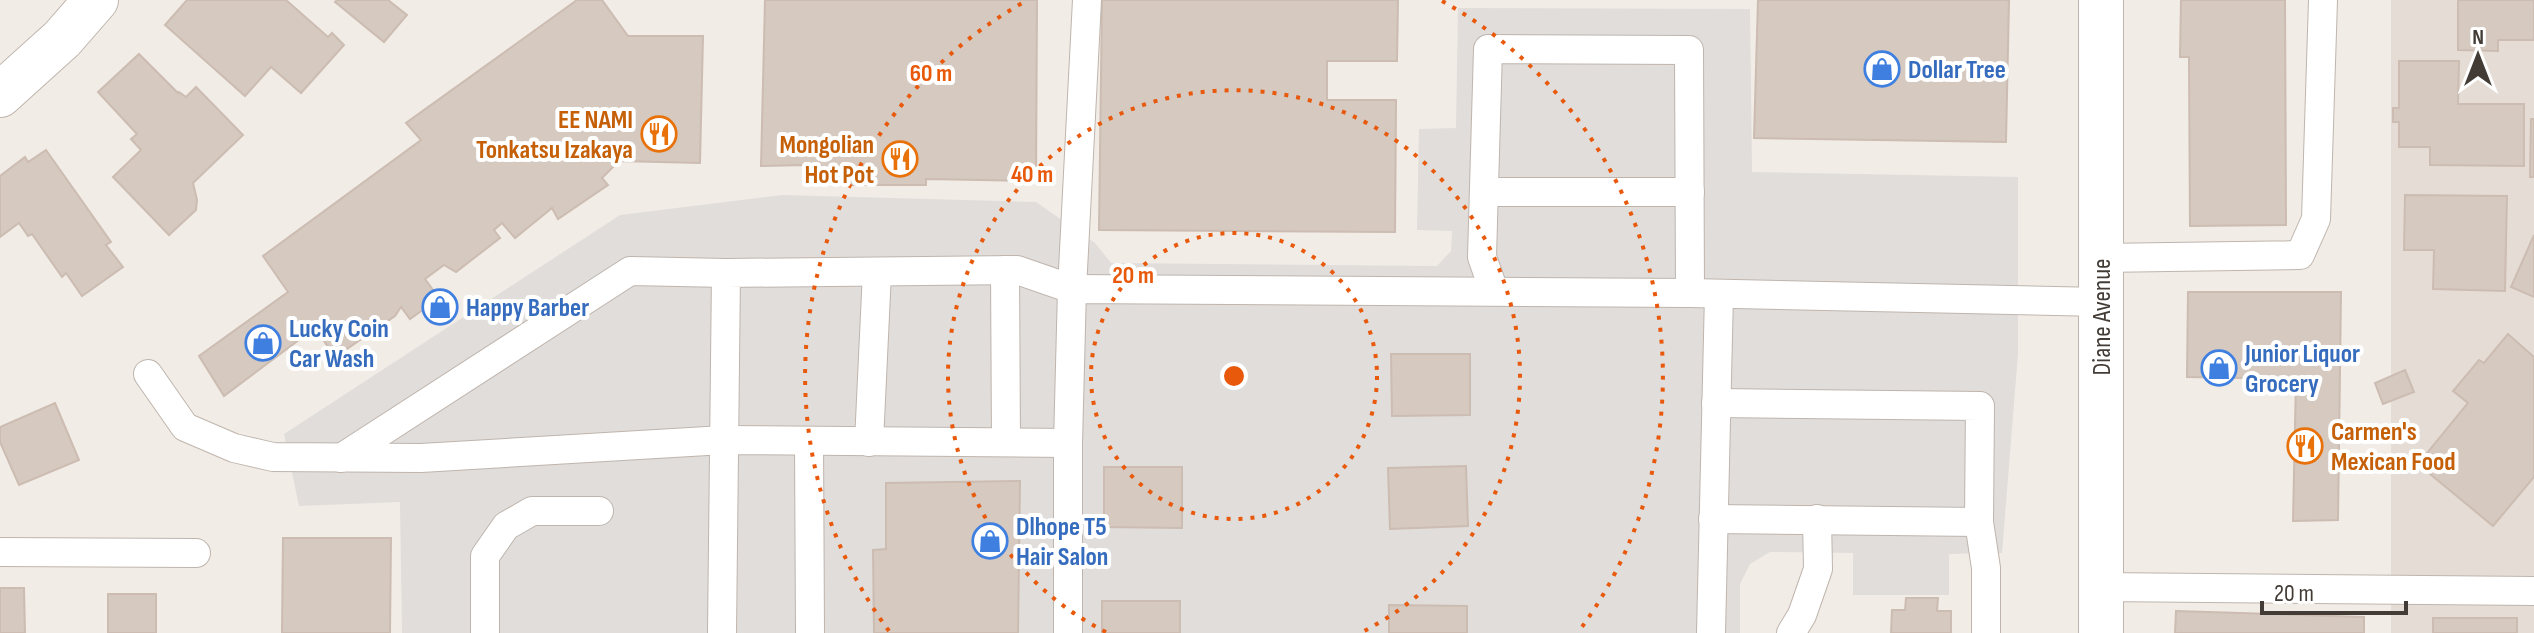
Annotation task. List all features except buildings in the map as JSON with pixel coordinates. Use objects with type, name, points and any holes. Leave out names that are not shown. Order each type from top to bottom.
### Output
[{"type":"street","points":[[0,95],[62,39],[96,0]]},
{"type":"street","name":"Diane Avenue","points":[[2101,0],[2101,633]]},
{"type":"lane","points":[[1068,633],[1072,289],[1087,0]]},
{"type":"lane","points":[[2101,258],[2300,255],[2316,219],[2323,0]]},
{"type":"lane","points":[[1494,291],[1482,257],[1488,49],[1689,50],[1690,293]]},
{"type":"lane","points":[[1484,192],[1690,192]]},
{"type":"lane","points":[[1005,270],[1006,442]]},
{"type":"lane","points":[[341,458],[630,271],[1017,270],[1072,289],[1690,293],[2101,302]]},
{"type":"lane","points":[[869,442],[877,272]]},
{"type":"lane","points":[[722,633],[726,273]]},
{"type":"lane","points":[[1711,633],[1719,294]]},
{"type":"lane","points":[[148,374],[185,427],[234,448],[273,457],[421,458],[724,440],[1068,443]]},
{"type":"lane","points":[[1716,403],[1980,406],[1979,522],[1986,568],[1986,633]]},
{"type":"lane","points":[[809,441],[810,633]]},
{"type":"lane","points":[[485,633],[485,556],[506,526],[532,511],[599,511]]},
{"type":"lane","points":[[1713,519],[1979,522]]},
{"type":"lane","points":[[1791,633],[1802,615],[1818,569],[1817,519]]},
{"type":"lane","points":[[0,552],[196,553]]},
{"type":"lane","points":[[2101,587],[2534,591]]},
{"type":"shaded area","points":[[2391,0],[2534,0],[2534,633],[2391,633]]},
{"type":"shaded area","points":[[1458,8],[1750,9],[1752,172],[2018,177],[2018,354],[2002,553],[1949,554],[1949,595],[1853,595],[1853,553],[1770,552],[1750,564],[1740,584],[1740,633],[1018,633],[1020,482],[886,483],[886,549],[873,551],[874,633],[402,633],[400,502],[299,506],[284,434],[620,215],[782,195],[1036,202],[1095,243],[1111,263],[1437,266],[1451,251],[1452,231],[1417,230],[1419,129],[1456,128]]},
{"type":"place","name":"Dollar Tree","points":[[1882,69]]},
{"type":"place","name":"EE NAMI Tonkatsu Izakaya","points":[[659,134]]},
{"type":"place","name":"Mongolian Hot Pot","points":[[900,159]]},
{"type":"place","name":"Happy Barber","points":[[440,307]]},
{"type":"place","name":"Lucky Coin Car Wash","points":[[263,343]]},
{"type":"place","name":"Junior Liquor Grocery","points":[[2219,368]]},
{"type":"place","name":"Carmen's Mexican Food","points":[[2305,446]]},
{"type":"place","name":"Dlhope T5 Hair Salon","points":[[990,541]]}]
